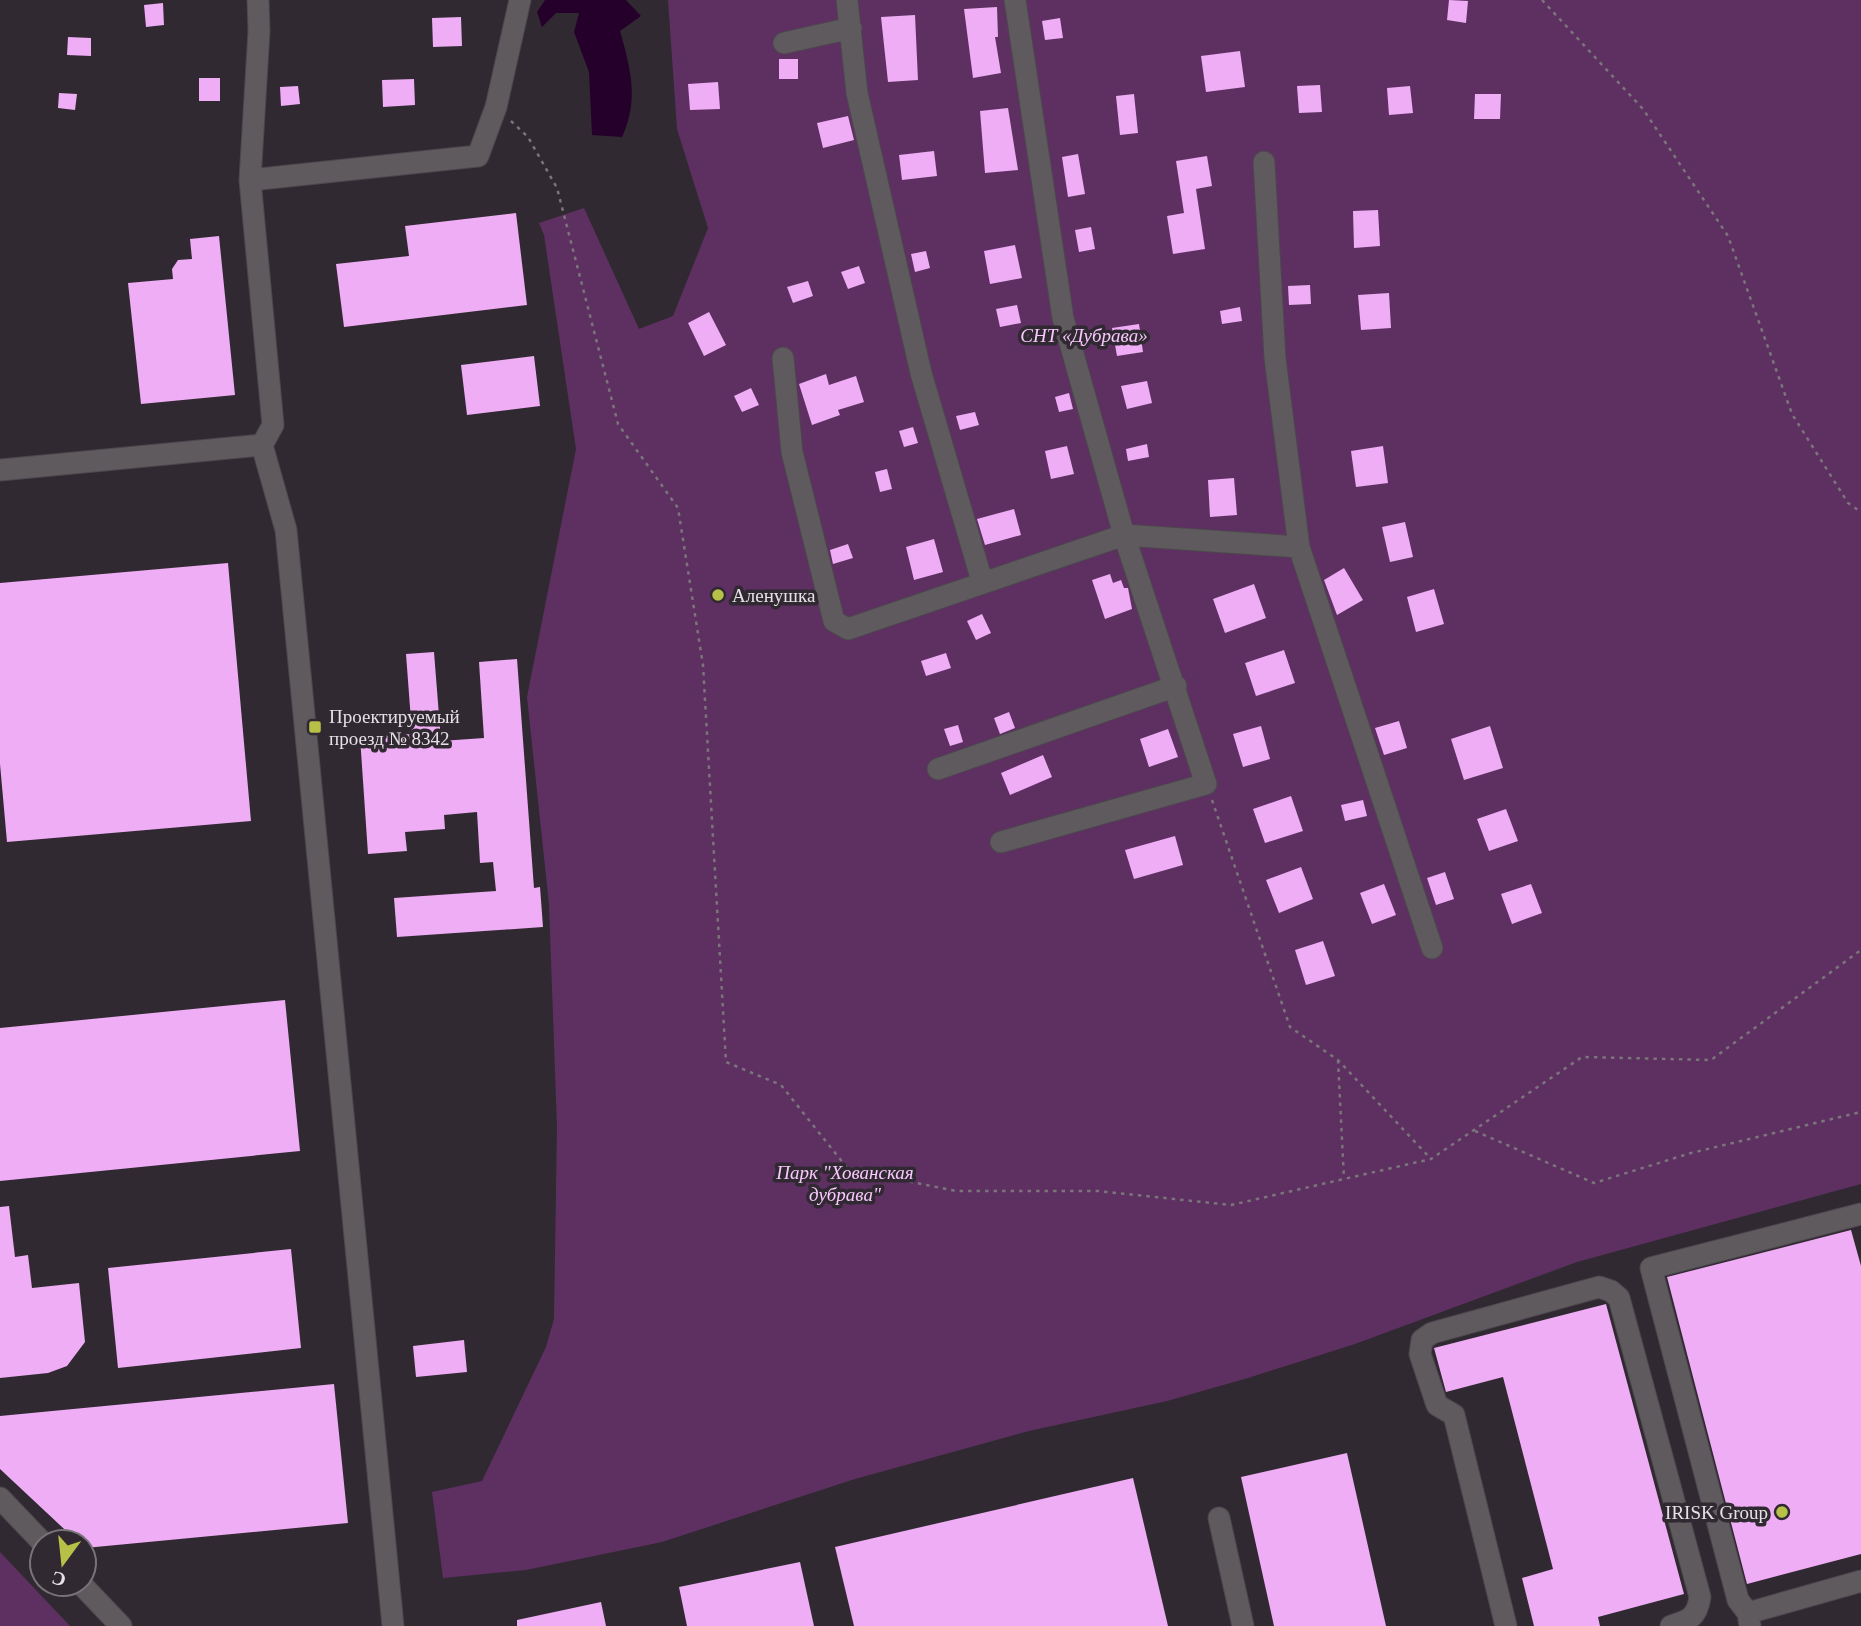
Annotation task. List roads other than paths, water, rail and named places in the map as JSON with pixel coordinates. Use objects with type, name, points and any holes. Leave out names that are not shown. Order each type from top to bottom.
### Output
[{"type":"street","points":[[258,0],[259,31],[250,180],[273,425],[262,445],[286,530],[393,1626]]},
{"type":"street","points":[[250,180],[478,156],[496,107],[520,0]]},
{"type":"street","points":[[847,0],[857,93],[921,373],[982,581]]},
{"type":"street","points":[[1002,842],[1206,784],[1124,535],[1063,318],[1015,0]]},
{"type":"street","points":[[784,43],[851,28]]},
{"type":"street","points":[[1264,162],[1275,358],[1299,547],[1432,948]]},
{"type":"street","points":[[783,358],[792,452],[834,621],[848,629],[982,581],[1124,535],[1299,547]]},
{"type":"street","points":[[0,470],[262,445]]},
{"type":"street","points":[[938,769],[1175,686]]},
{"type":"street","points":[[1861,1214],[1651,1268],[1738,1600],[1749,1620],[1861,1581]]},
{"type":"street","points":[[1506,1626],[1454,1415],[1437,1405],[1420,1354],[1422,1340],[1432,1333],[1599,1287],[1611,1291],[1619,1298],[1700,1597],[1698,1610],[1691,1619],[1671,1626]]},
{"type":"street","points":[[0,1498],[29,1528]]},
{"type":"street","points":[[1219,1518],[1243,1626]]},
{"type":"street","points":[[94,1598],[121,1626]]},
{"type":"place","name":"Аленушка","points":[[718,595]]},
{"type":"place","name":"Проектируемый проезд № 8342","points":[[315,727]]},
{"type":"place","name":"IRISK Group","points":[[1782,1512]]},
{"type":"park label","name":"СНТ «Дубрава»","points":[[1084,335]]},
{"type":"park label","name":"Парк \"Хованская дубрава\"","points":[[845,1183]]}]
